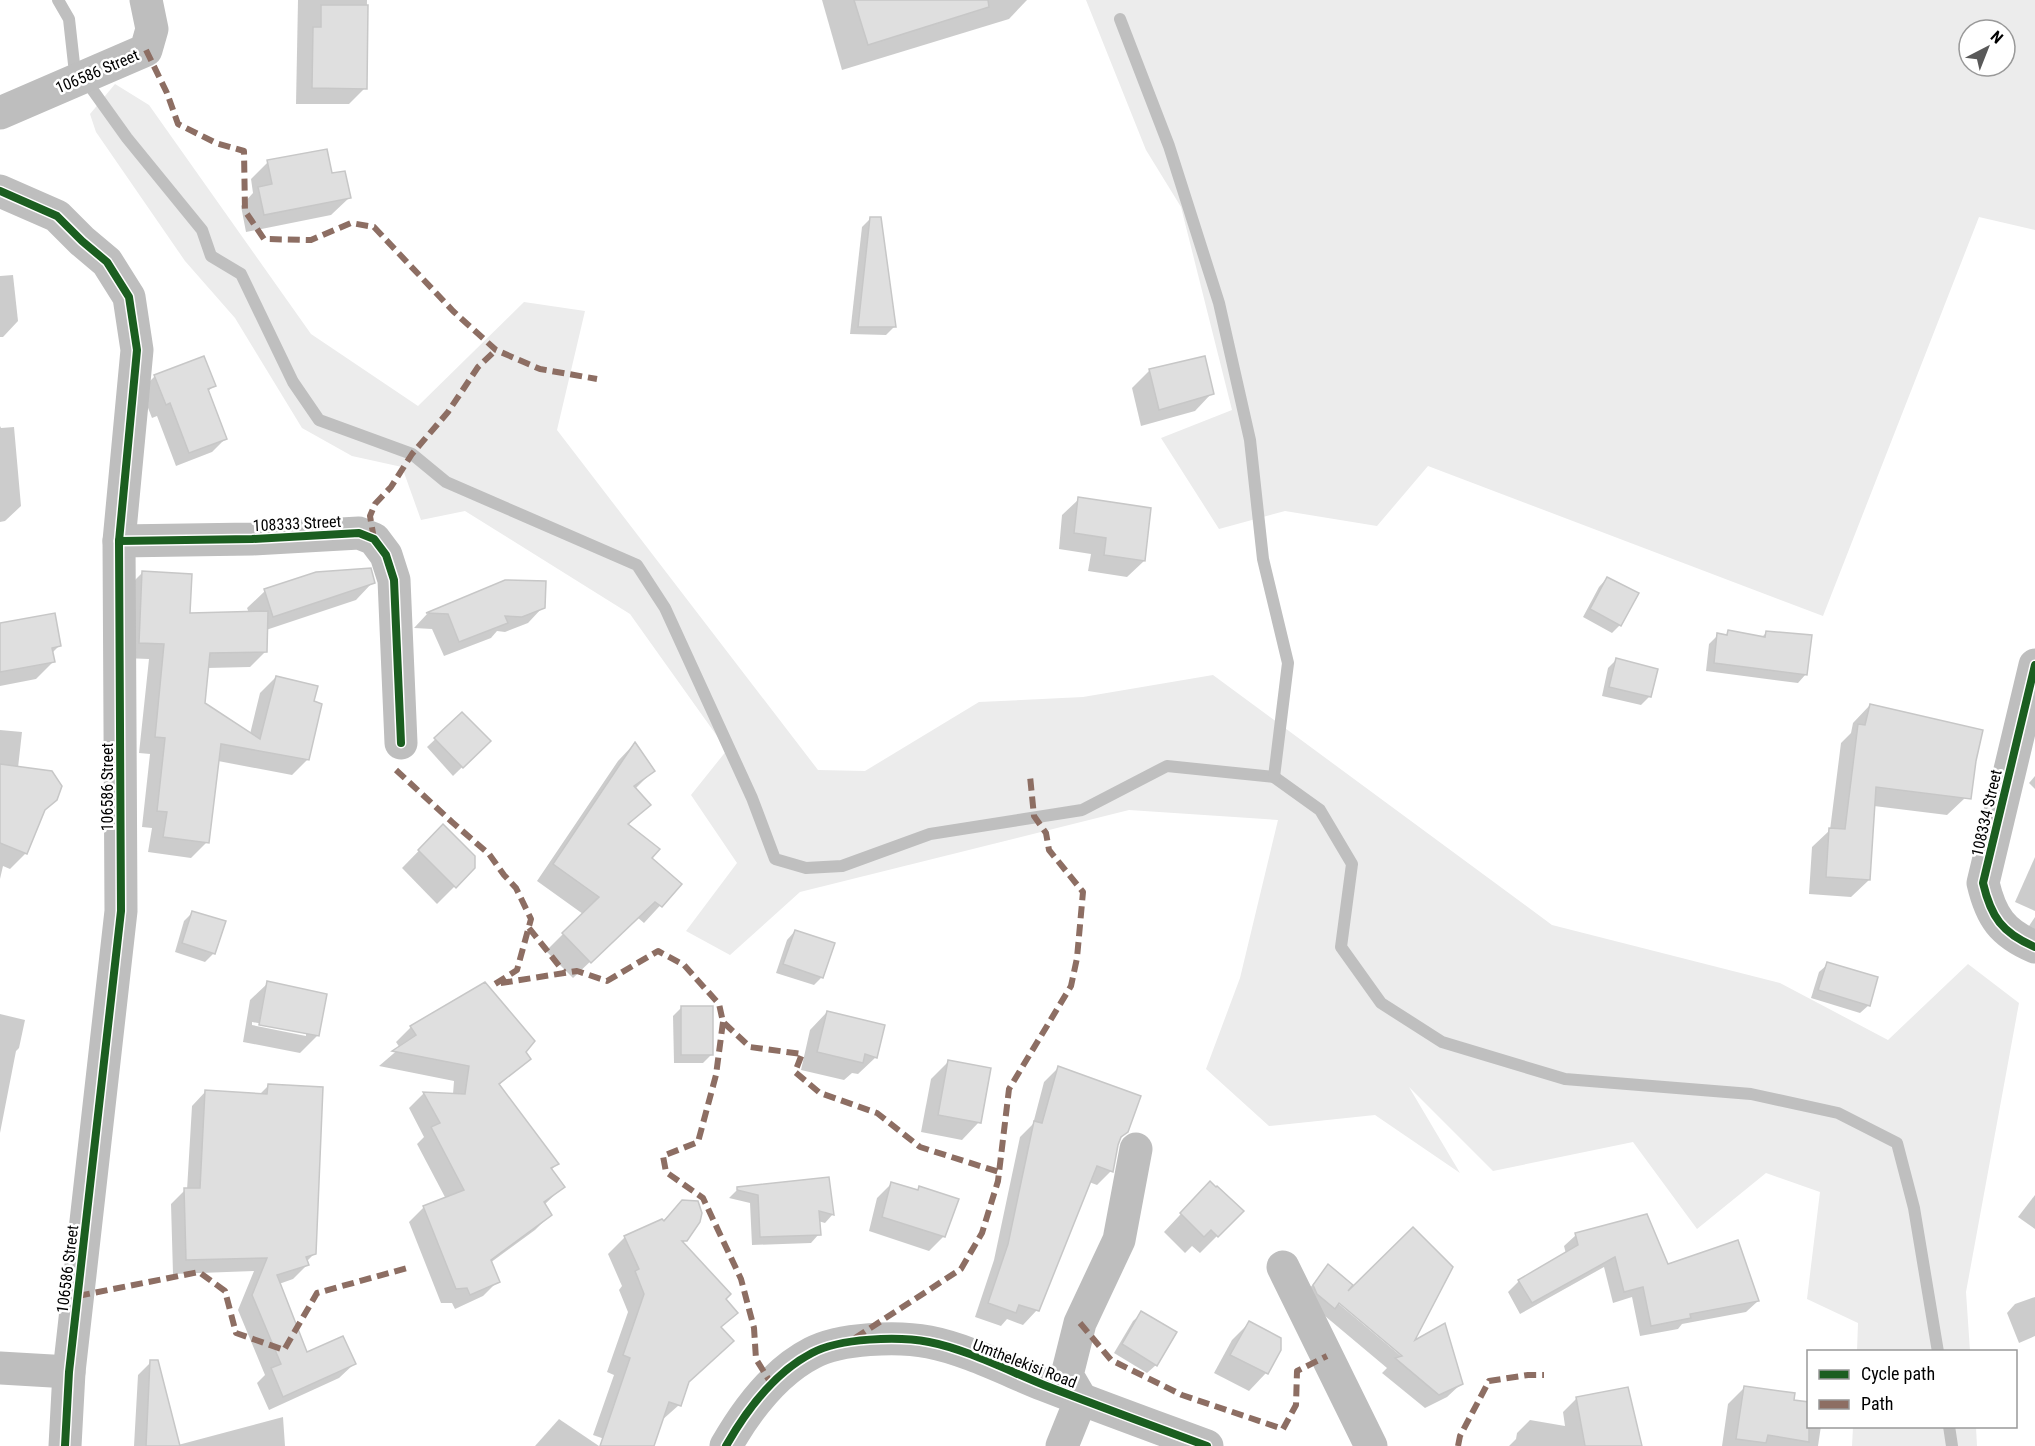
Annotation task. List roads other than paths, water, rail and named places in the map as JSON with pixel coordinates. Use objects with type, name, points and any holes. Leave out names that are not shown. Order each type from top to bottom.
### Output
[{"type":"street","name":"106586 Street","points":[[0,113],[146,50],[152,28],[146,0]]},
{"type":"street","name":"106586 Street","points":[[0,191],[57,216],[107,262],[129,297],[137,351],[119,541],[121,911],[69,1372],[65,1446]]},
{"type":"street","name":"108333 Street","points":[[119,541],[252,540],[359,533],[374,539],[386,555],[394,580],[401,743]]},
{"type":"street","name":"108334 Street","points":[[2035,665],[1983,883],[1987,900],[2000,924],[2010,933],[2035,947]]},
{"type":"street","points":[[1062,1446],[1081,1399],[1067,1375],[1080,1323],[1119,1240],[1136,1149]]},
{"type":"street","points":[[1284,1267],[1371,1446]]},
{"type":"street","name":"Umthelekisi Road","points":[[726,1446],[760,1396],[784,1373],[812,1352],[849,1342],[890,1339],[929,1342],[984,1359],[1081,1399],[1207,1446]]},
{"type":"street","points":[[0,1368],[69,1372]]},
{"type":"waterway","points":[[58,0],[69,19],[74,64],[127,138],[202,230],[211,256],[241,274],[293,382],[319,420],[412,454],[446,482],[637,565],[665,608],[752,798],[775,859],[806,868],[842,866],[930,834],[1082,810],[1167,766],[1274,777],[1320,810],[1352,864],[1341,947],[1381,1003],[1442,1042],[1565,1079],[1751,1094],[1838,1113],[1897,1143],[1914,1208],[1938,1350]]},
{"type":"waterway","points":[[1120,19],[1169,146],[1219,303],[1250,440],[1263,559],[1288,663],[1274,777]]},
{"type":"waterway","points":[[1949,1428],[1952,1446]]}]
